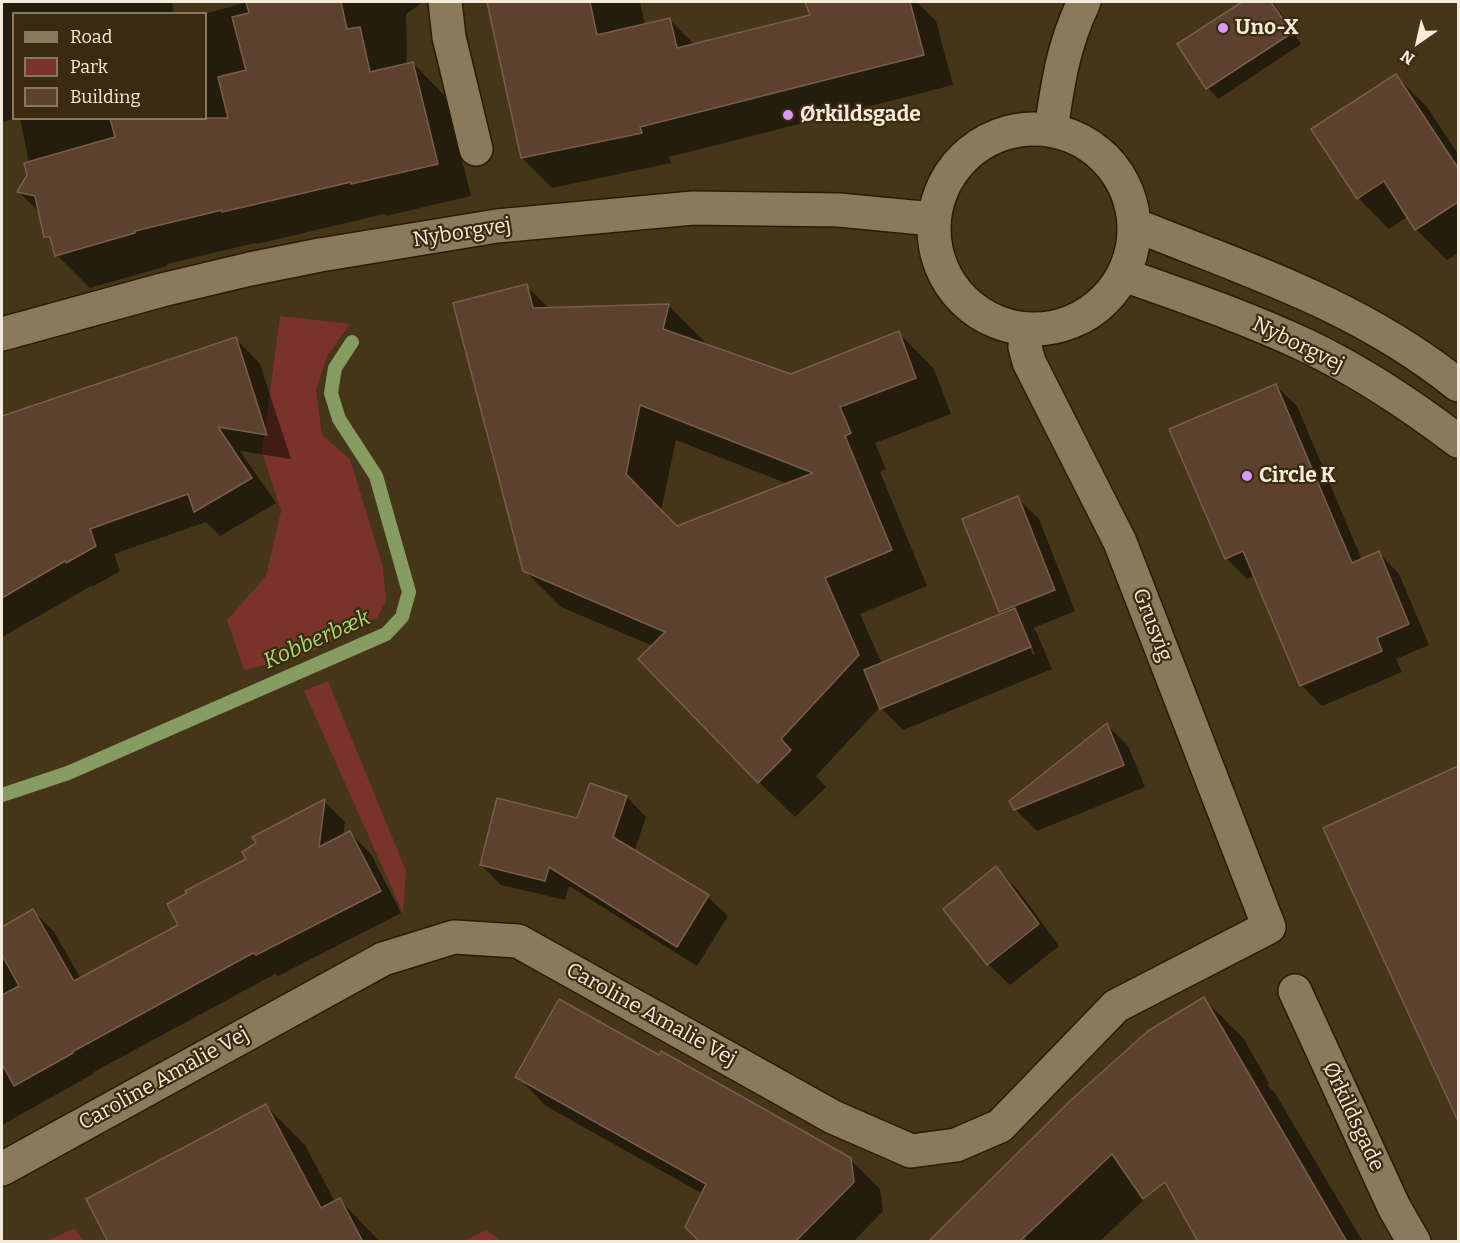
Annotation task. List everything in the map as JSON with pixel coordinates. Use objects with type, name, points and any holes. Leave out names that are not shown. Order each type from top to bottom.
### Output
[{"type":"street","points":[[445,2],[449,38],[476,149]]},
{"type":"street","points":[[1052,130],[1058,79],[1066,43],[1084,2]]},
{"type":"street","points":[[1023,128],[1052,130],[1078,138],[1100,153],[1119,173],[1130,198],[1135,225],[1132,251],[1124,275],[1106,300],[1083,317],[1055,327],[1026,329],[1000,323],[976,311],[957,293],[942,271],[934,246],[933,219],[940,192],[952,168],[972,148],[996,135],[1023,128]]},
{"type":"street","name":"Nyborgvej","points":[[2,334],[162,290],[250,269],[497,226],[693,208],[839,210],[933,219]]},
{"type":"street","points":[[1135,225],[1328,303],[1385,333],[1458,385]]},
{"type":"street","name":"Nyborgvej","points":[[1124,275],[1221,309],[1308,346],[1415,409],[1458,441]]},
{"type":"street","name":"Grusvig","points":[[1026,329],[1025,347],[1029,362],[1120,542],[1269,927]]},
{"type":"street","name":"Caroline Amalie Vej","points":[[2,1169],[383,959],[454,937],[518,941],[833,1117],[911,1150],[956,1145],[1000,1126],[1116,1006],[1269,927]]},
{"type":"street","name":"Ørkildsgade","points":[[1295,991],[1394,1207],[1414,1242]]},
{"type":"green space","points":[[280,316],[350,324],[327,356],[316,390],[322,435],[350,459],[383,567],[386,601],[377,618],[303,656],[244,670],[227,620],[266,576],[281,511],[262,452]]},
{"type":"green space","points":[[328,681],[406,871],[403,913],[304,691]]},
{"type":"green space","points":[[74,1228],[84,1241],[47,1241]]},
{"type":"green space","points":[[486,1230],[502,1241],[464,1241]]},
{"type":"building","points":[[246,2],[341,2],[347,29],[360,27],[370,72],[413,62],[438,164],[222,212],[222,210],[135,231],[135,233],[55,256],[50,237],[44,237],[35,196],[17,192],[27,175],[24,163],[115,137],[111,120],[228,118],[218,77],[246,70],[232,17],[249,13]]},
{"type":"building","points":[[487,2],[590,2],[597,35],[670,18],[677,48],[810,15],[805,2],[910,2],[924,55],[640,127],[642,133],[521,158]]},
{"type":"building","points":[[1242,2],[1271,2],[1292,33],[1206,89],[1177,44]]},
{"type":"building","points":[[1396,74],[1458,168],[1458,202],[1415,230],[1384,181],[1357,199],[1311,129]]},
{"type":"building","points":[[527,284],[533,308],[669,304],[663,329],[791,374],[899,331],[916,378],[840,407],[851,433],[845,436],[892,550],[825,578],[859,655],[781,739],[791,750],[758,783],[638,659],[665,632],[523,571],[453,303]],"holes":[[[640,405],[813,473],[677,526],[626,474]]]},
{"type":"building","points":[[236,337],[267,435],[218,427],[252,478],[194,512],[188,494],[90,529],[96,546],[66,563],[65,561],[2,598],[2,416]]},
{"type":"building","points":[[1276,384],[1352,563],[1379,551],[1409,624],[1377,638],[1382,651],[1300,686],[1243,551],[1225,559],[1169,429]]},
{"type":"building","points":[[1018,496],[1055,590],[999,612],[962,519]]},
{"type":"building","points":[[1015,608],[1031,647],[880,709],[864,670]]},
{"type":"building","points":[[1107,723],[1124,765],[1014,810],[1009,801]]},
{"type":"building","points":[[1458,766],[1458,1121],[1323,828]]},
{"type":"building","points":[[590,783],[627,796],[613,837],[709,895],[677,947],[549,867],[545,881],[480,865],[497,798],[577,818]]},
{"type":"building","points":[[325,799],[319,847],[350,831],[381,891],[256,955],[253,953],[14,1086],[2,1064],[2,995],[19,986],[2,955],[2,927],[33,909],[74,981],[178,925],[167,904],[187,893],[185,891],[246,859],[242,852],[256,843],[252,837]]},
{"type":"building","points":[[996,866],[1039,924],[987,965],[943,909]]},
{"type":"building","points":[[1204,997],[1347,1242],[1198,1242],[1165,1182],[1143,1199],[1112,1154],[1019,1242],[928,1242],[1071,1100],[1148,1031]]},
{"type":"building","points":[[559,999],[659,1055],[661,1051],[851,1158],[854,1182],[795,1242],[700,1242],[685,1227],[706,1184],[515,1077]]},
{"type":"building","points":[[266,1104],[321,1208],[340,1198],[363,1242],[108,1242],[86,1199]]},
{"type":"waterway","name":"Kobberbæk","points":[[2,795],[68,773],[386,634],[402,617],[409,592],[376,476],[339,419],[331,393],[335,368],[352,342]]},
{"type":"place","name":"Uno-X","points":[[1223,28]]},
{"type":"place","name":"Ørkildsgade","points":[[788,115]]},
{"type":"place","name":"Circle K","points":[[1247,476]]}]
